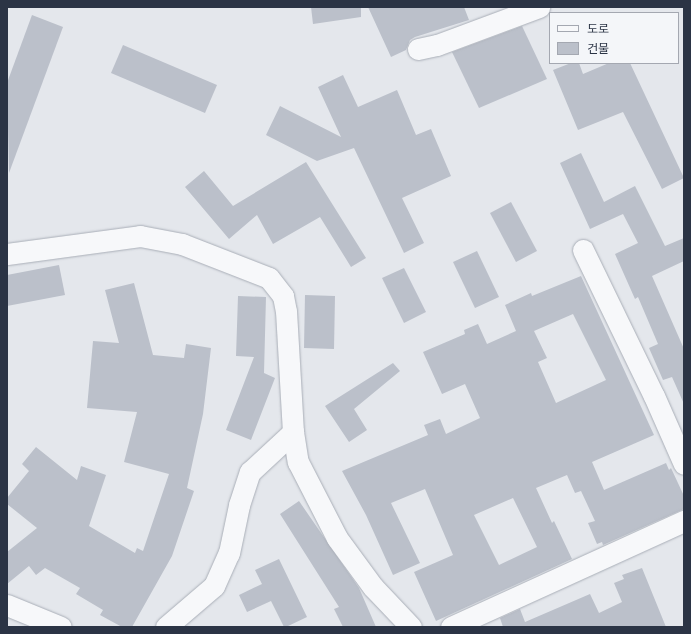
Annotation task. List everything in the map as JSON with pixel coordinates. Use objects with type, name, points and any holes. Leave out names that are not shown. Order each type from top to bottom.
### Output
[{"type":"street","points":[[418,49],[437,45],[539,7]]},
{"type":"street","points":[[7,254],[140,236],[182,244],[269,278],[283,296],[286,311],[293,432],[298,462],[337,538],[373,587],[411,627]]},
{"type":"street","points":[[583,250],[654,396],[684,464]]},
{"type":"street","points":[[166,627],[214,586],[230,554],[239,505],[250,472],[293,432]]},
{"type":"street","points":[[451,627],[684,521]]},
{"type":"street","points":[[7,605],[61,627]]},
{"type":"building","points":[[311,7],[361,7],[361,17],[313,24]]},
{"type":"building","points":[[368,7],[464,7],[469,20],[415,37],[410,40],[406,50],[391,57]]},
{"type":"building","points":[[32,15],[63,27],[9,173],[7,83]]},
{"type":"building","points":[[522,26],[547,79],[479,108],[452,52]]},
{"type":"building","points":[[123,45],[217,85],[205,113],[111,73]]},
{"type":"building","points":[[568,64],[579,64],[583,74],[607,64],[630,64],[684,178],[662,189],[623,112],[578,130],[553,70]]},
{"type":"building","points":[[343,75],[358,107],[397,90],[416,135],[431,129],[451,176],[402,198],[424,243],[404,253],[354,148],[317,161],[266,135],[280,106],[341,137],[318,87]]},
{"type":"building","points":[[581,153],[604,202],[635,186],[665,246],[684,238],[684,261],[652,276],[684,349],[684,404],[672,377],[663,380],[649,348],[658,344],[638,297],[635,299],[615,254],[638,243],[623,214],[590,229],[560,163]]},
{"type":"building","points":[[306,162],[366,258],[351,267],[320,217],[273,244],[257,215],[229,239],[185,187],[204,171],[233,206]]},
{"type":"building","points":[[511,202],[537,251],[516,262],[490,213]]},
{"type":"building","points":[[477,251],[499,297],[475,308],[453,262]]},
{"type":"building","points":[[59,265],[65,295],[7,306],[7,275]]},
{"type":"building","points":[[404,268],[426,312],[404,323],[382,278]]},
{"type":"building","points":[[581,276],[654,435],[592,462],[604,490],[666,463],[669,470],[671,468],[684,496],[684,509],[603,545],[602,542],[597,544],[588,523],[595,521],[581,491],[575,493],[567,475],[536,488],[552,523],[554,521],[572,559],[436,621],[414,572],[453,555],[425,489],[391,503],[420,563],[393,575],[366,515],[342,471],[428,435],[424,425],[440,419],[446,434],[480,418],[465,384],[442,394],[423,352],[465,334],[464,330],[478,324],[487,344],[516,331],[505,305],[531,293],[532,296]],"holes":[[[573,314],[606,380],[556,403],[538,362],[547,358],[534,331]],[[513,498],[537,547],[499,565],[474,515]]]},
{"type":"building","points":[[134,283],[153,355],[184,358],[186,344],[211,348],[203,414],[187,488],[194,491],[172,556],[132,627],[122,627],[100,615],[103,610],[76,594],[80,588],[45,568],[36,575],[29,566],[7,584],[7,552],[37,528],[7,504],[7,498],[29,471],[22,464],[36,447],[77,480],[81,466],[106,475],[89,526],[135,553],[137,548],[143,551],[169,474],[124,462],[137,412],[87,408],[93,341],[119,343],[105,290]]},
{"type":"building","points":[[305,295],[335,296],[334,349],[304,348]]},
{"type":"building","points":[[238,296],[266,297],[264,373],[275,378],[251,440],[226,430],[254,357],[236,356]]},
{"type":"building","points":[[393,363],[400,371],[354,409],[367,430],[349,442],[325,406]]},
{"type":"building","points":[[299,501],[359,588],[376,627],[343,627],[334,609],[339,607],[280,514]]},
{"type":"building","points":[[279,559],[307,617],[286,627],[284,627],[271,601],[247,612],[239,595],[262,584],[255,570]]},
{"type":"building","points":[[642,568],[666,627],[503,627],[500,618],[520,609],[525,622],[590,594],[599,613],[622,602],[614,583],[624,579],[622,575]]}]
